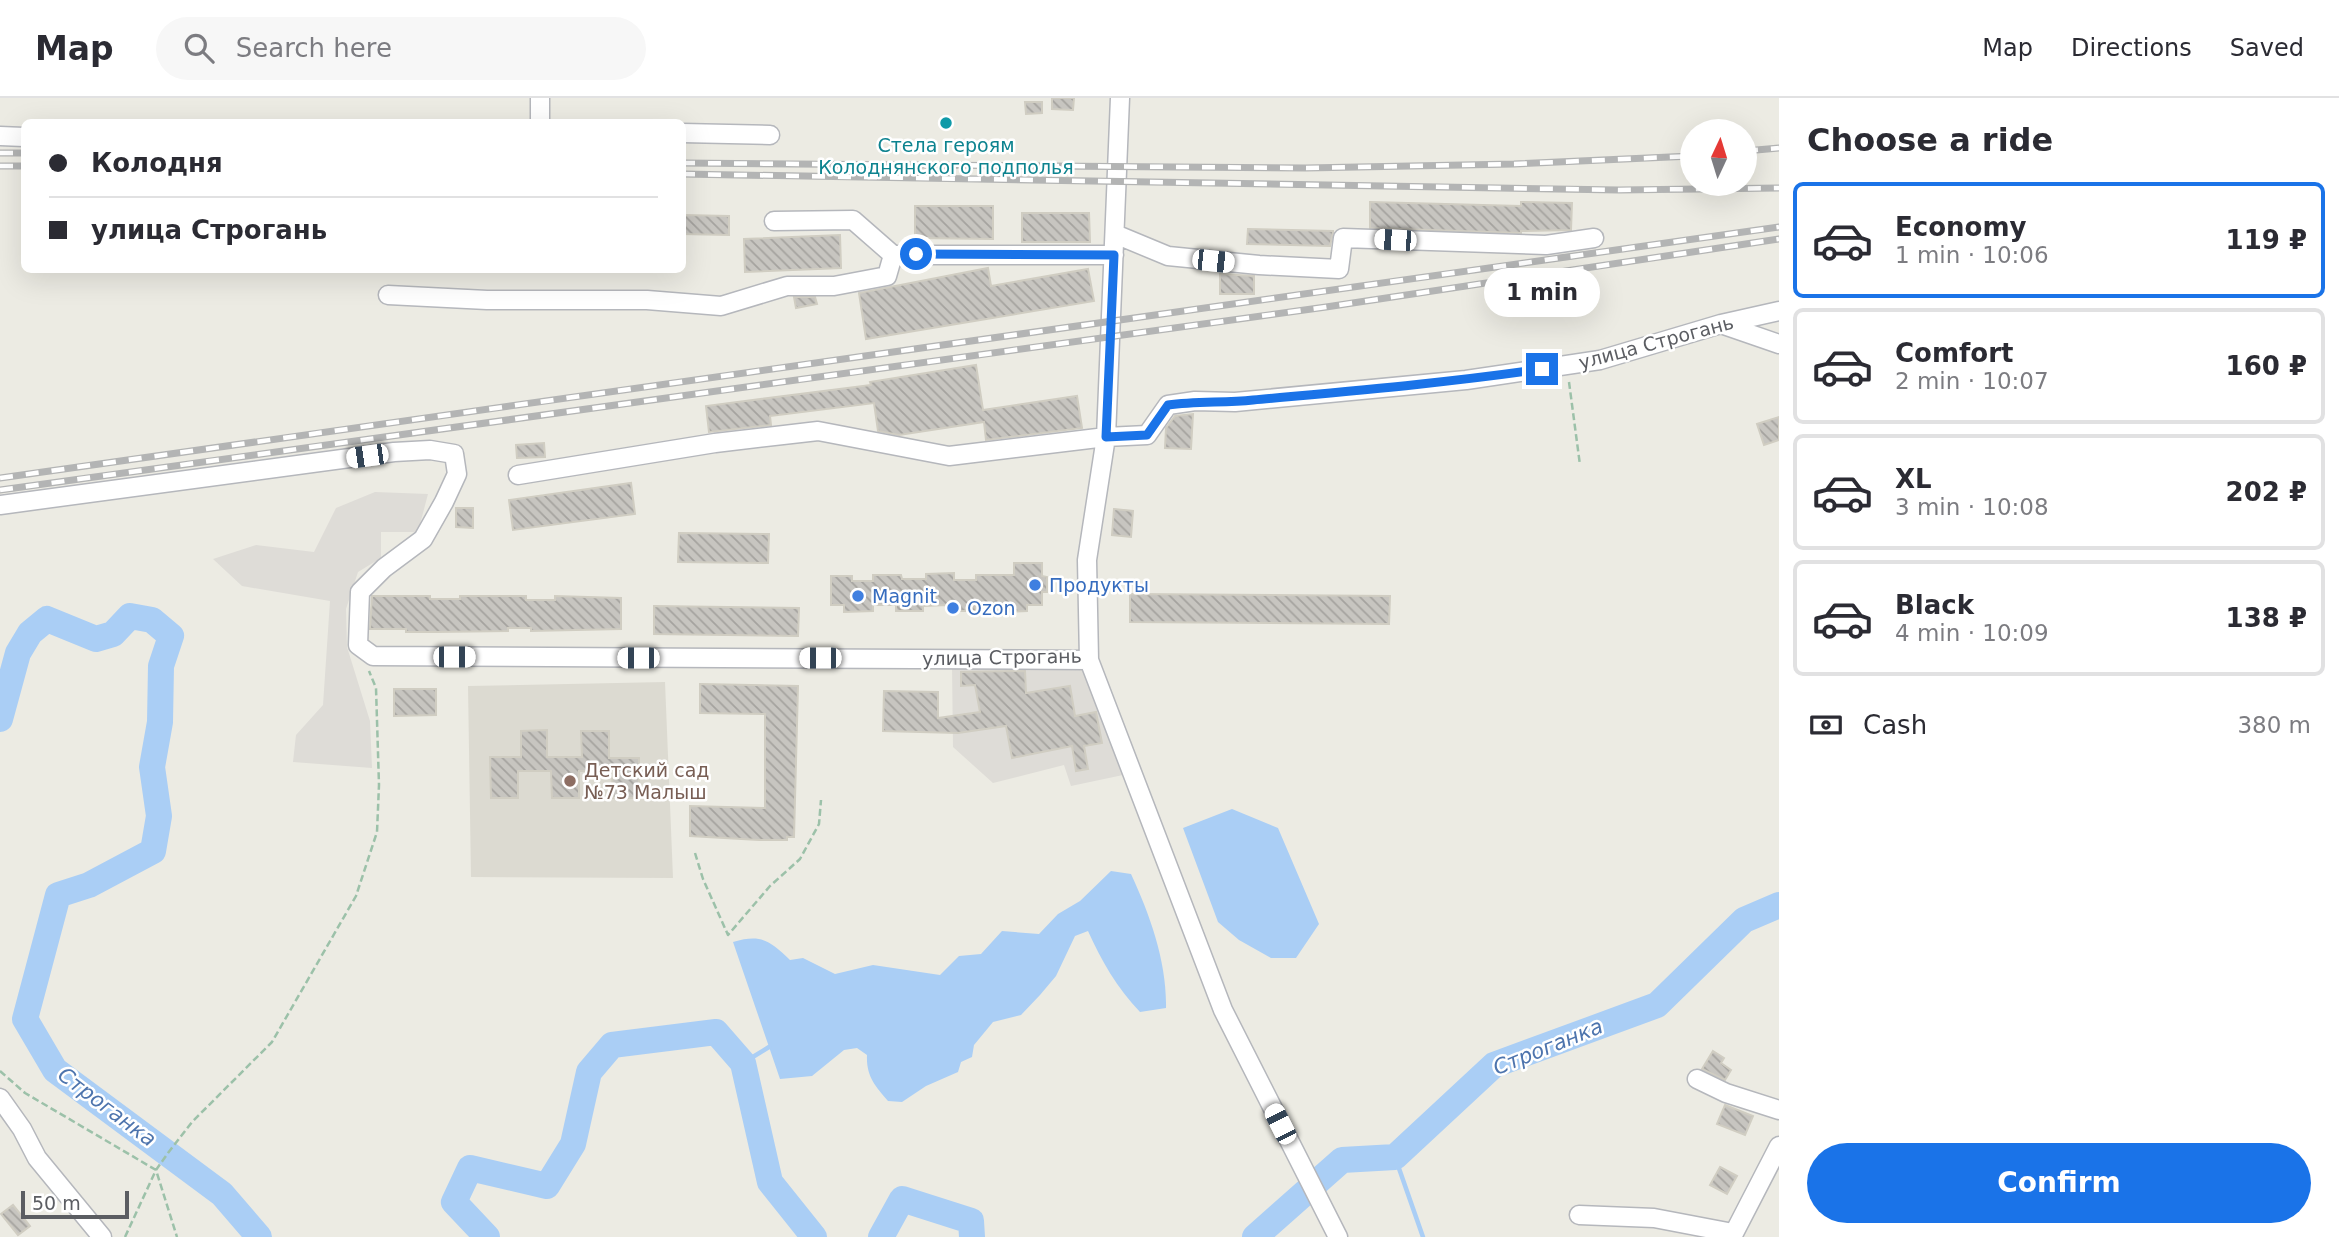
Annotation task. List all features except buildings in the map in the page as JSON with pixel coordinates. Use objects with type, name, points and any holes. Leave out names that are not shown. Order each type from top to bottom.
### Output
[{"type":"street","points":[[540,98],[540,119]]},
{"type":"street","points":[[518,475],[715,443],[818,431],[949,456],[1106,437],[1120,98]]},
{"type":"street","points":[[686,133],[770,135]]},
{"type":"street","points":[[0,136],[21,137]]},
{"type":"street","points":[[774,221],[853,220],[892,254],[1114,255]]},
{"type":"street","points":[[1115,234],[1168,256],[1339,269],[1343,238],[1546,245],[1594,238]]},
{"type":"street","points":[[388,295],[487,300],[647,300],[721,306],[787,286],[834,286],[887,276],[892,254]]},
{"type":"street","name":"улица Строгань","points":[[358,645],[373,656],[1089,660],[1087,560],[1106,437],[1147,435],[1168,405],[1195,401],[1235,402],[1452,381],[1600,360],[1721,324],[1779,311]]},
{"type":"street","points":[[1721,324],[1779,344]]},
{"type":"street","points":[[0,505],[394,452],[430,450],[454,454],[457,474],[423,539],[384,568],[360,592],[358,645]]},
{"type":"street","points":[[1089,660],[1223,1010],[1338,1237]]},
{"type":"street","points":[[1697,1079],[1726,1093],[1779,1110]]},
{"type":"street","points":[[0,1098],[22,1129],[37,1158],[102,1237]]},
{"type":"street","points":[[1579,1215],[1654,1218],[1733,1235],[1779,1146]]},
{"type":"path","points":[[1567,365],[1580,466]]},
{"type":"path","points":[[125,1237],[156,1170],[192,1122],[272,1042],[356,896],[377,832],[379,785],[376,688],[358,645]]},
{"type":"path","points":[[695,853],[703,879],[728,935],[770,886],[800,859],[818,824],[821,800]]},
{"type":"path","points":[[0,1071],[25,1093],[156,1170],[177,1237]]},
{"type":"shaded area","points":[[375,492],[428,494],[418,532],[381,532],[381,558],[358,572],[346,609],[347,647],[370,721],[372,768],[293,762],[296,735],[323,705],[330,601],[242,586],[213,559],[256,545],[314,552],[336,508]]},
{"type":"shaded area","points":[[952,665],[1085,666],[1123,775],[1071,786],[1064,765],[993,783],[953,747]]},
{"type":"shaded area","name":"Детский сад №73 Малыш","points":[[665,682],[673,878],[471,877],[468,686]]},
{"type":"water","points":[[1232,809],[1278,828],[1319,924],[1296,958],[1271,958],[1239,940],[1218,922],[1183,828]]},
{"type":"water","points":[[1111,871],[1131,874],[1145,906],[1164,973],[1166,1008],[1140,1012],[1110,973],[1088,931],[1075,936],[1056,976],[1021,1015],[993,1022],[974,1045],[972,1057],[961,1062],[958,1072],[926,1086],[902,1102],[888,1101],[883,1096],[870,1075],[867,1055],[857,1048],[844,1050],[812,1076],[780,1079],[733,942],[764,940],[790,960],[803,958],[835,974],[873,965],[940,975],[959,956],[981,954],[1002,931],[1039,934],[1058,914],[1080,901]]},
{"type":"waterway","name":"Строганка","points":[[0,719],[18,653],[30,633],[47,619],[96,639],[113,634],[130,616],[152,620],[171,636],[161,666],[160,722],[152,767],[159,816],[153,851],[89,885],[58,895],[25,1019],[55,1070],[222,1194],[259,1237]]},
{"type":"waterway","name":"Строганка","points":[[1255,1237],[1342,1160],[1395,1157],[1494,1065],[1657,1005],[1744,920],[1779,905]]},
{"type":"waterway","name":"Строганка","points":[[487,1237],[454,1202],[470,1168],[547,1186],[573,1144],[589,1072],[612,1045],[716,1032],[743,1063],[770,1182],[814,1237]]},
{"type":"waterway","points":[[743,1063],[769,1047]]},
{"type":"waterway","points":[[1395,1157],[1423,1237]]},
{"type":"waterway","name":"Строганка","points":[[881,1237],[902,1199],[971,1221],[972,1237]]},
{"type":"railway","points":[[1757,150],[1779,148]]},
{"type":"railway","points":[[0,153],[21,153]]},
{"type":"railway","points":[[686,163],[1306,168],[1514,164],[1680,157]]},
{"type":"railway","points":[[0,166],[21,166]]},
{"type":"railway","points":[[686,174],[1619,190],[1779,188]]},
{"type":"railway","points":[[0,478],[1779,227]]},
{"type":"railway","points":[[0,490],[1326,307],[1779,239]]},
{"type":"place","name":"Стела героям Колоднянского подполья","points":[[946,123]]},
{"type":"place","name":"Продукты","points":[[1035,585]]},
{"type":"place","name":"Magnit","points":[[858,596]]},
{"type":"place","name":"Ozon","points":[[953,608]]},
{"type":"place","name":"Детский сад №73 Малыш","points":[[570,781]]},
{"type":"route","points":[[916,254],[1114,255],[1106,437],[1147,435],[1168,405],[1195,401],[1235,402],[1466,380],[1542,369]]}]
